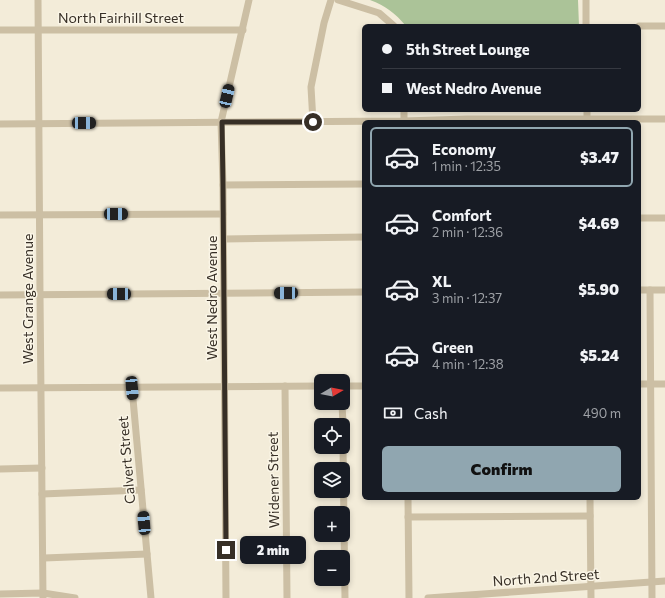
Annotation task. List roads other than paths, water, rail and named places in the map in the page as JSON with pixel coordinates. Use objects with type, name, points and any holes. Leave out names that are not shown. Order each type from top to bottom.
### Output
[{"type":"street","name":"West Grange Avenue","points":[[38,0],[42,494],[44,558],[43,595]]},
{"type":"street","name":"West Nedro Avenue","points":[[226,598],[222,122],[249,0]]},
{"type":"street","points":[[313,122],[311,86],[331,0]]},
{"type":"street","points":[[338,0],[379,13],[392,24]]},
{"type":"street","points":[[586,0],[586,24]]},
{"type":"street","points":[[641,26],[665,26]]},
{"type":"street","name":"North Fairhill Street","points":[[0,30],[243,30]]},
{"type":"street","points":[[626,120],[665,119]]},
{"type":"street","points":[[0,124],[362,122]]},
{"type":"street","points":[[223,185],[362,184]]},
{"type":"street","points":[[0,215],[223,214]]},
{"type":"street","points":[[641,218],[665,218]]},
{"type":"street","points":[[224,239],[362,237]]},
{"type":"street","points":[[641,290],[665,290]]},
{"type":"street","points":[[650,290],[652,598]]},
{"type":"street","points":[[0,295],[362,292]]},
{"type":"street","points":[[641,384],[665,384]]},
{"type":"street","name":"Widener Street","points":[[285,386],[287,598]]},
{"type":"street","points":[[0,388],[41,389],[314,386]]},
{"type":"street","points":[[350,386],[362,386]]},
{"type":"street","name":"Calvert Street","points":[[132,388],[151,598]]},
{"type":"street","points":[[343,454],[345,598]]},
{"type":"street","points":[[0,469],[42,468]]},
{"type":"street","points":[[42,494],[142,490]]},
{"type":"street","points":[[408,500],[409,598]]},
{"type":"street","points":[[590,500],[591,598]]},
{"type":"street","points":[[408,517],[590,516]]},
{"type":"street","points":[[44,558],[147,554]]},
{"type":"street","name":"North 2nd Street","points":[[428,598],[528,594],[665,581]]},
{"type":"street","points":[[0,594],[43,595],[75,598]]}]
